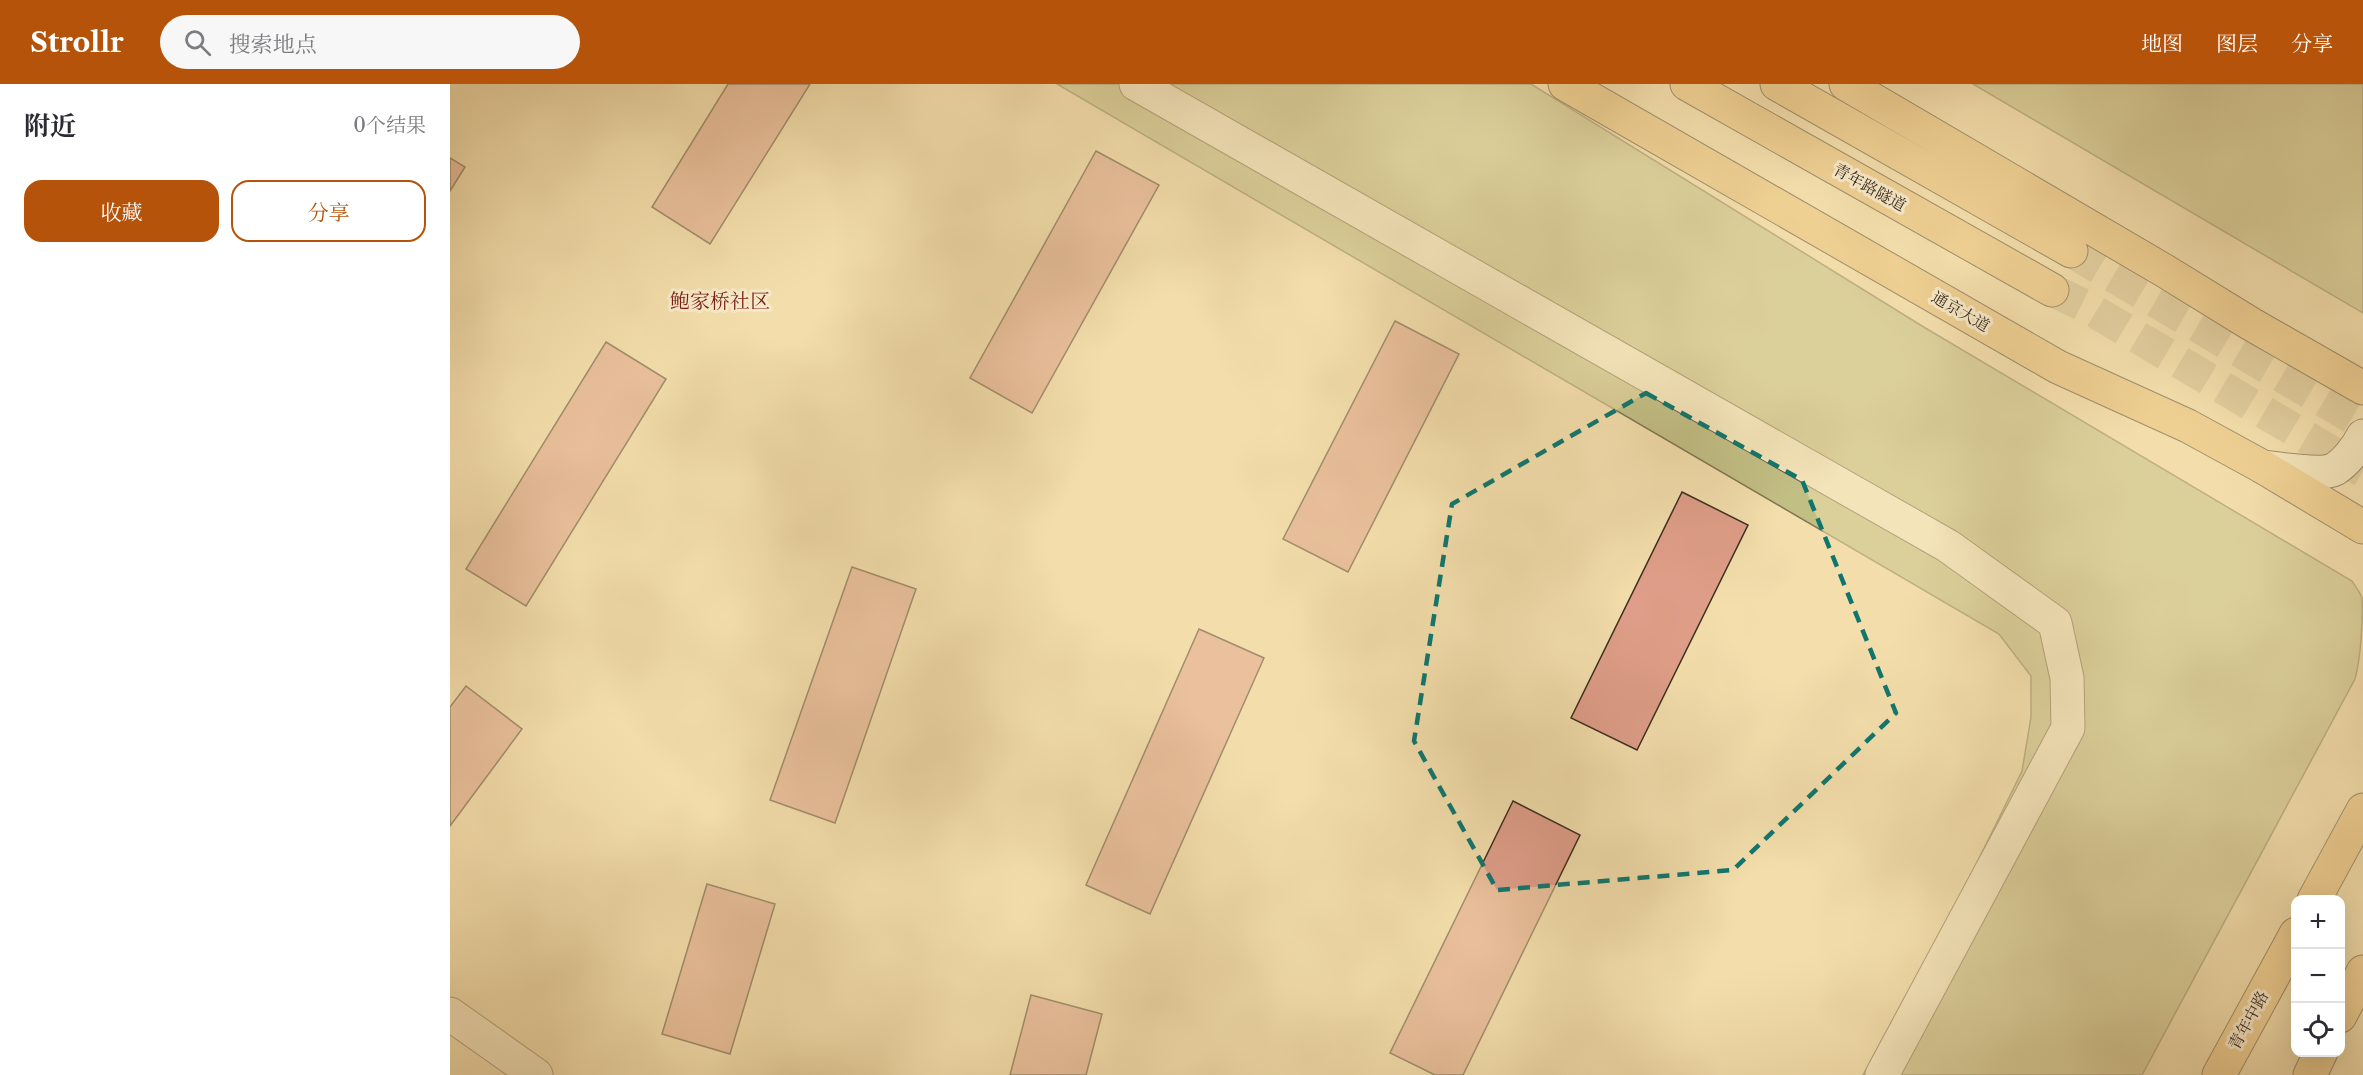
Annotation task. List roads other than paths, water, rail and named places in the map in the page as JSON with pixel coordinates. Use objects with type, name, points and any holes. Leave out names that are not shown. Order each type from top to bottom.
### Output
[{"type":"main road","name":"通京大道","points":[[1565,84],[2058,367],[2188,426],[2263,467],[2363,527]]},
{"type":"main road","name":"青年路隧道","points":[[1687,84],[2052,290]]},
{"type":"main road","points":[[1777,84],[2071,251]]},
{"type":"main road","points":[[1846,84],[2353,382]]},
{"type":"main road","points":[[2317,895],[2363,810]]},
{"type":"main road","name":"青年中路","points":[[2218,1075],[2291,941]]},
{"type":"main road","points":[[2345,1006],[2363,972]]},
{"type":"main road","points":[[2310,1075],[2319,1057]]},
{"type":"street","points":[[1136,84],[1948,546],[2055,623],[2067,678],[2068,728],[1882,1075]]},
{"type":"street","points":[[2353,382],[2363,404]]},
{"type":"street","points":[[2263,467],[2307,472],[2334,470],[2357,448],[2363,436]]},
{"type":"street","points":[[450,1014],[536,1075]]},
{"type":"tunnel","points":[[2071,251],[2363,424]]},
{"type":"tunnel","points":[[2052,290],[2087,307],[2363,471]]},
{"type":"district","name":"鲍家桥社区","points":[[720,301]]}]
